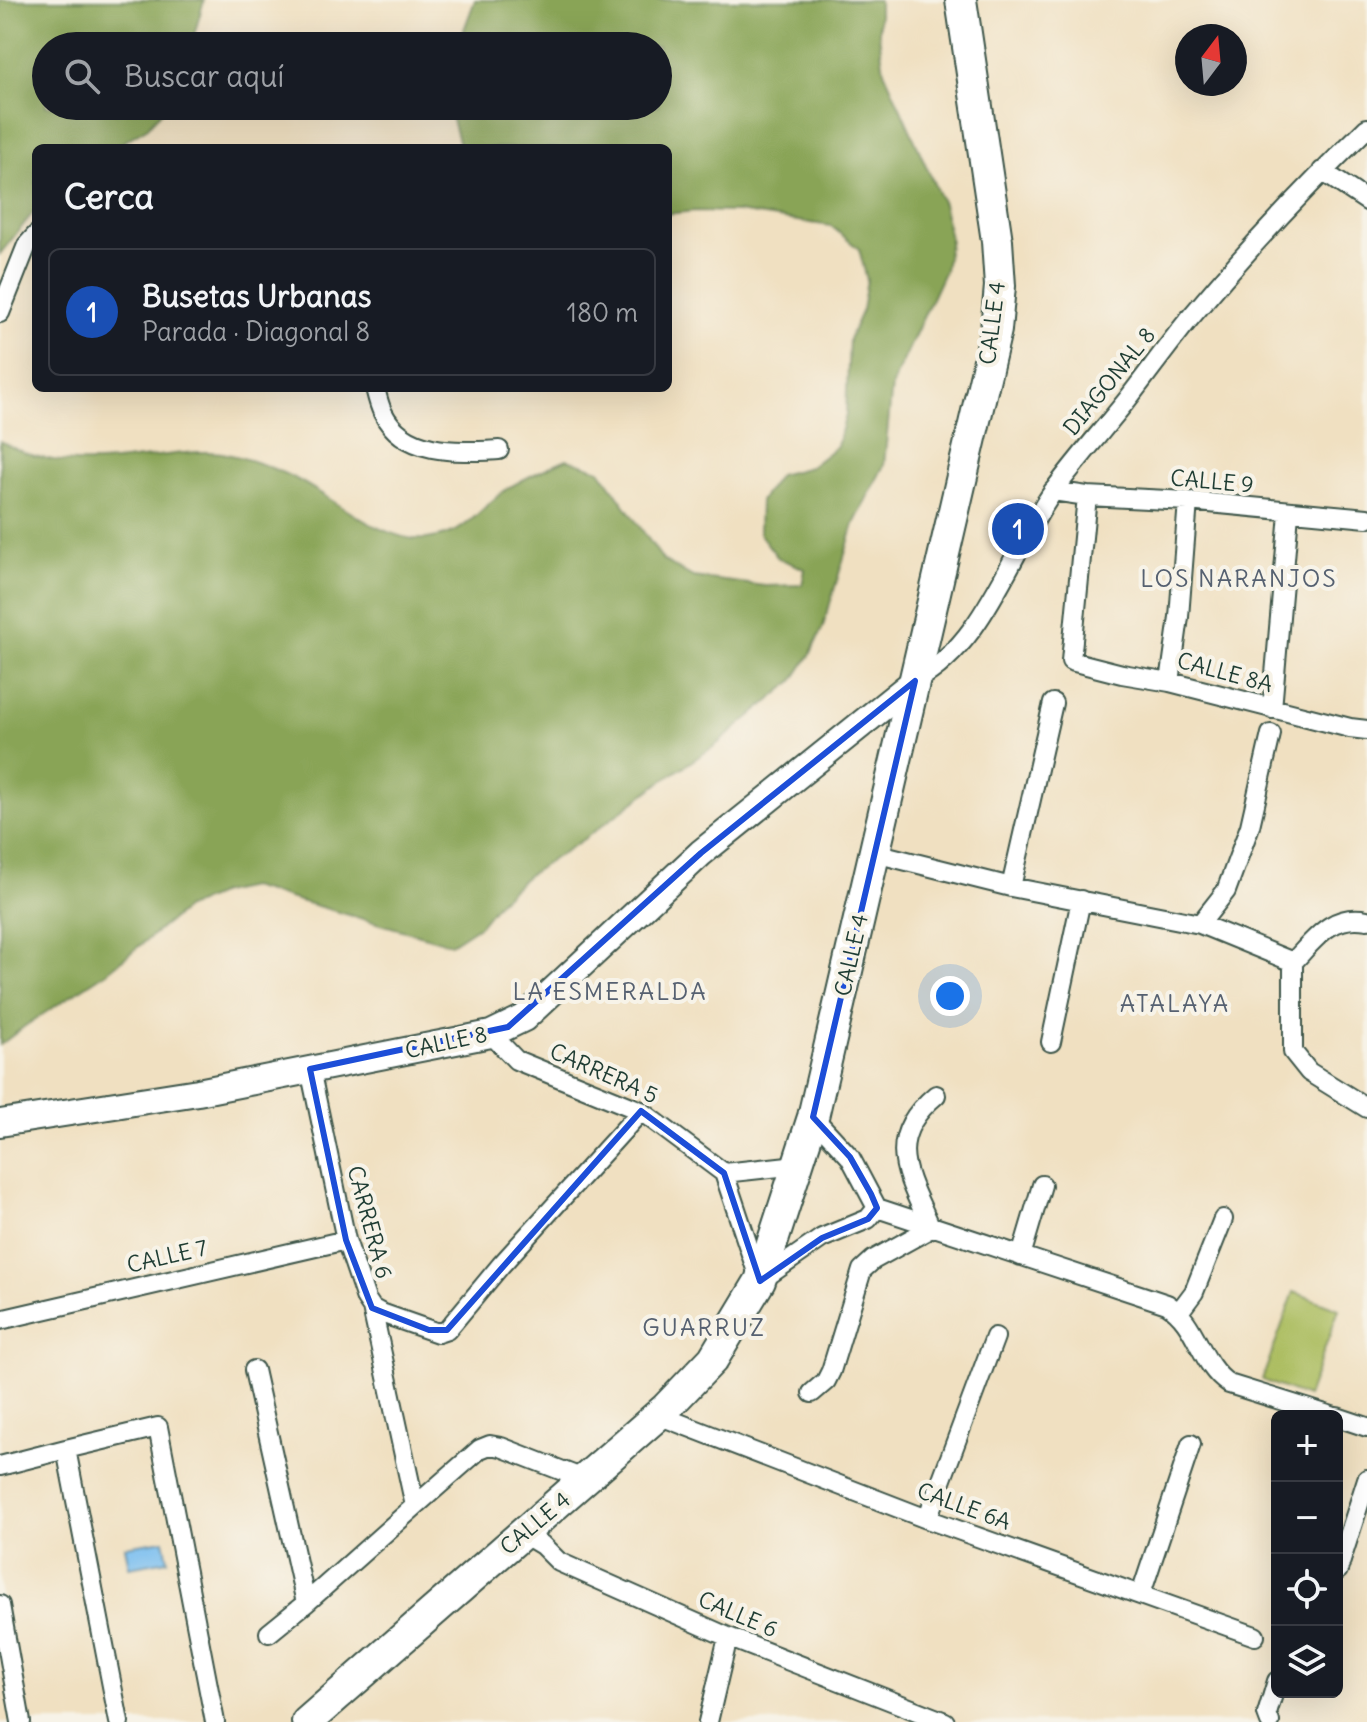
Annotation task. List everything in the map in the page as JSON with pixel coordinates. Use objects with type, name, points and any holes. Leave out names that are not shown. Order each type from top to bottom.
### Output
[{"type":"main road","name":"CALLE 4","points":[[307,1722],[658,1415],[713,1359],[760,1281],[813,1117],[996,330],[1000,286],[997,241],[961,0]]},
{"type":"main road","name":"CALLE 8","points":[[0,1123],[198,1092],[491,1034],[524,1018],[701,853],[915,681]]},
{"type":"street","name":"DIAGONAL 8","points":[[915,681],[937,669],[961,646],[1053,491],[1191,318],[1322,171],[1367,128]]},
{"type":"street","points":[[1322,171],[1367,201]]},
{"type":"street","points":[[0,313],[32,239]]},
{"type":"street","points":[[376,392],[383,414],[400,434],[419,445],[459,452],[499,450]]},
{"type":"street","name":"CALLE 9","points":[[1053,491],[1367,518]]},
{"type":"street","name":"CALLE 8A","points":[[1087,496],[1071,661],[1367,730]]},
{"type":"street","points":[[1170,682],[1179,617],[1188,501]]},
{"type":"street","points":[[1272,709],[1289,513]]},
{"type":"street","points":[[1011,887],[1053,703]]},
{"type":"street","points":[[1200,924],[1226,891],[1250,826],[1271,734]]},
{"type":"street","points":[[875,853],[1011,887],[1200,924],[1293,962]]},
{"type":"street","points":[[1051,1042],[1081,900]]},
{"type":"street","points":[[1367,920],[1353,917],[1338,920],[1293,962],[1293,1052],[1309,1072],[1367,1108]]},
{"type":"street","name":"CARRERA 5","points":[[491,1034],[516,1060],[641,1111],[724,1173]]},
{"type":"street","name":"CARRERA 6","points":[[310,1069],[346,1240],[366,1299],[372,1308],[438,1333],[447,1330],[501,1265],[641,1111]]},
{"type":"street","points":[[931,1228],[905,1169],[903,1157],[913,1122],[920,1109],[936,1095]]},
{"type":"street","points":[[813,1117],[850,1157],[877,1208],[1167,1304],[1179,1312],[1218,1377],[1229,1384],[1313,1410]]},
{"type":"street","points":[[797,1165],[724,1173],[760,1281],[822,1238],[868,1219],[877,1208]]},
{"type":"street","points":[[1021,1256],[1042,1185]]},
{"type":"street","points":[[1179,1312],[1194,1292],[1223,1219]]},
{"type":"street","points":[[812,1393],[826,1381],[831,1371],[862,1270],[873,1260],[931,1228]]},
{"type":"street","name":"CALLE 7","points":[[0,1320],[346,1240]]},
{"type":"street","points":[[372,1308],[415,1506]]},
{"type":"street","points":[[927,1519],[995,1337]]},
{"type":"street","points":[[254,1370],[306,1603]]},
{"type":"street","name":"CALLE 6A","points":[[658,1415],[927,1519],[1255,1636]]},
{"type":"street","points":[[1343,1420],[1367,1427]]},
{"type":"street","points":[[0,1466],[158,1427],[215,1722]]},
{"type":"street","points":[[1141,1594],[1191,1444]]},
{"type":"street","points":[[269,1633],[480,1449],[490,1445],[501,1447],[586,1480]]},
{"type":"street","points":[[66,1449],[119,1722]]},
{"type":"street","points":[[1343,1554],[1367,1479]]},
{"type":"street","name":"CALLE 6","points":[[522,1533],[542,1545],[559,1562],[728,1637],[945,1722]]},
{"type":"street","points":[[0,1605],[20,1716],[0,1715]]},
{"type":"street","points":[[708,1722],[728,1637]]},
{"type":"street","points":[[1270,1722],[1267,1714],[1272,1698]]},
{"type":"highlighted area","points":[[915,681],[813,1117],[850,1157],[871,1194],[877,1208],[868,1219],[822,1238],[760,1281],[724,1173],[641,1111],[447,1330],[429,1330],[372,1308],[346,1240],[310,1069],[508,1027],[701,853]]},
{"type":"green space","points":[[0,0],[204,0],[195,32],[32,32],[32,120],[154,120],[120,144],[32,144],[32,214],[0,254]]},
{"type":"green space","points":[[475,0],[879,0],[879,35],[884,71],[943,204],[950,239],[945,270],[892,385],[884,465],[854,524],[823,627],[793,681],[716,745],[527,876],[500,900],[480,925],[451,944],[250,887],[221,893],[186,908],[107,972],[0,1045],[0,441],[20,451],[60,461],[102,462],[197,452],[236,456],[288,475],[359,518],[411,539],[442,536],[463,527],[507,489],[567,459],[600,470],[663,560],[693,577],[765,586],[802,585],[805,569],[778,558],[759,533],[760,501],[779,475],[810,467],[837,446],[846,415],[849,339],[862,310],[867,280],[859,249],[831,226],[737,212],[672,214],[672,144],[459,144],[452,120],[672,120],[672,32],[463,32]]},
{"type":"green space","points":[[1294,1292],[1339,1309],[1307,1397],[1262,1380]]},
{"type":"water","points":[[164,1540],[168,1560],[129,1567],[125,1546]]},
{"type":"place","name":"Busetas Urbanas","points":[[1018,529]]},
{"type":"district","name":"LOS NARANJOS","points":[[1239,579]]},
{"type":"district","name":"LA ESMERALDA","points":[[610,992]]},
{"type":"district","name":"ATALAYA","points":[[1175,1004]]},
{"type":"district","name":"GUARRUZ","points":[[704,1328]]}]
